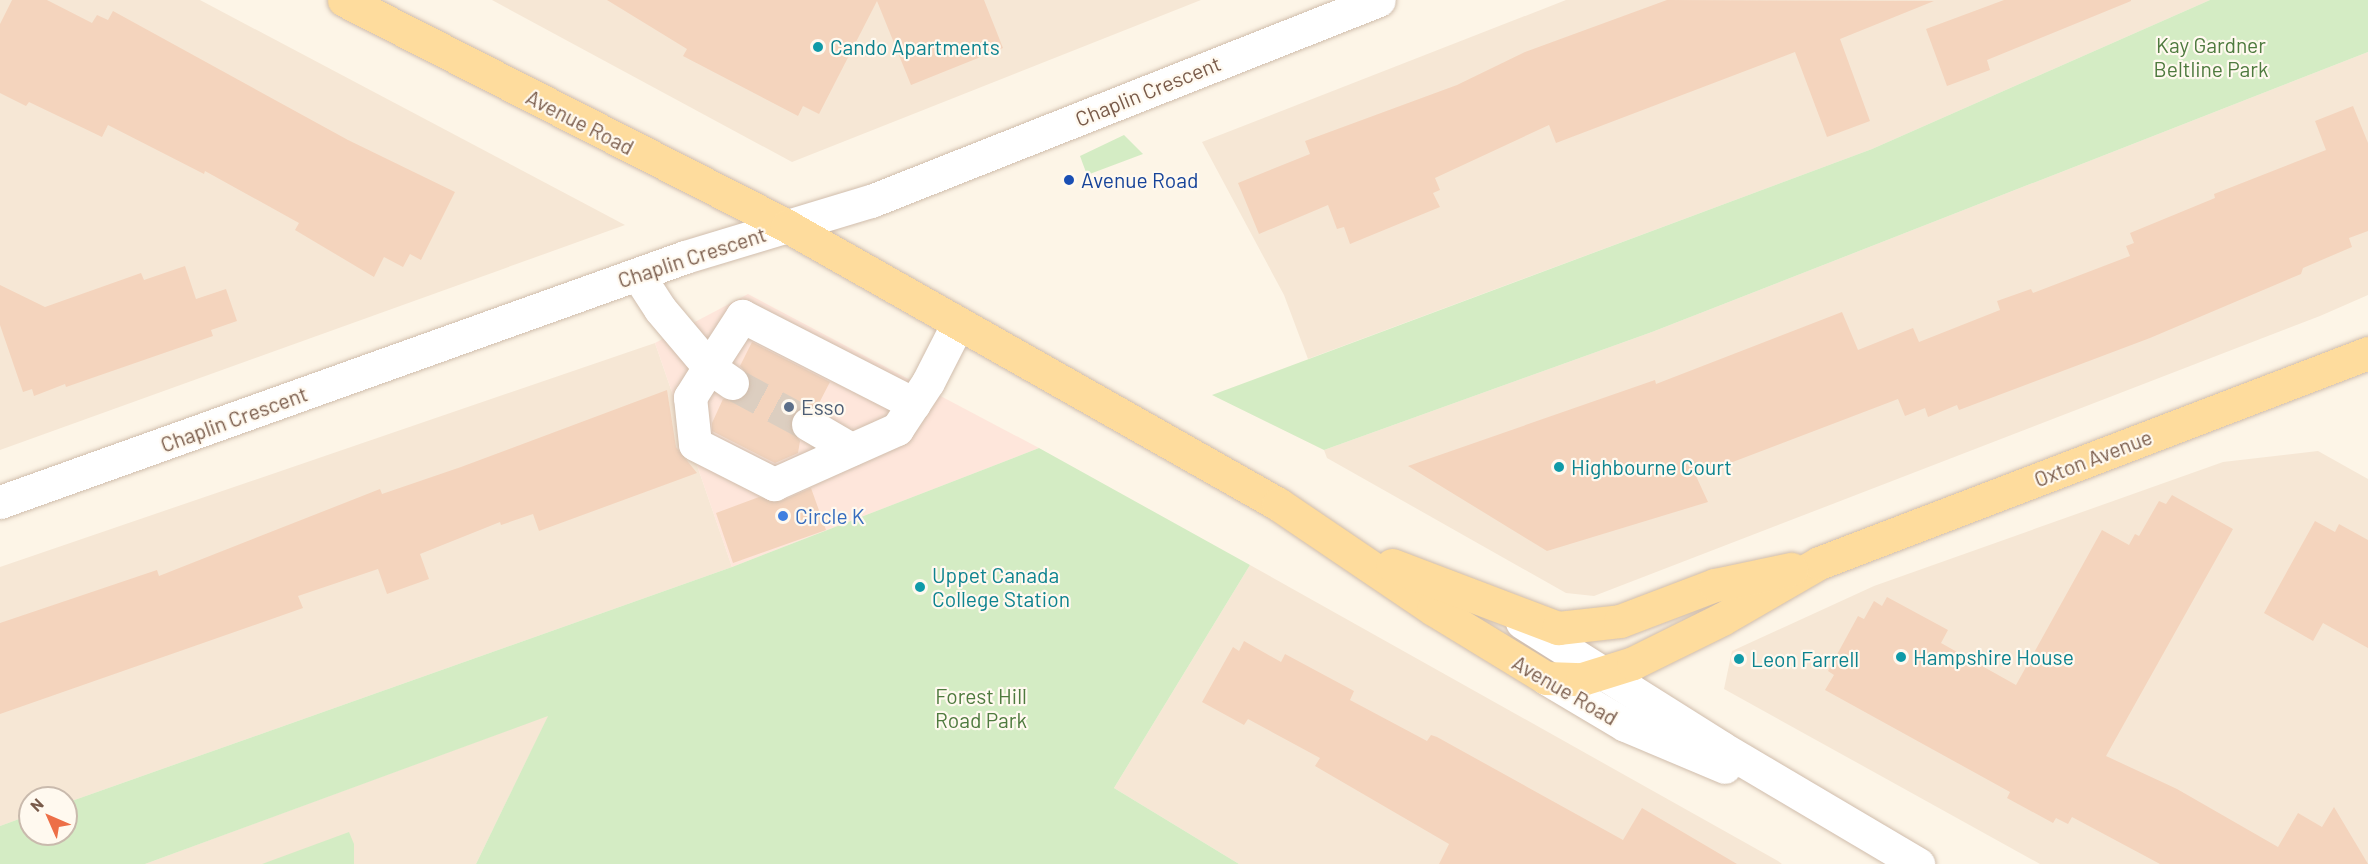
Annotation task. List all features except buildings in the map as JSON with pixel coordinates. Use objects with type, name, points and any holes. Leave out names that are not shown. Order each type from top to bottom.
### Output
[{"type":"main road","name":"Avenue Road","points":[[344,0],[787,226],[1258,492],[1348,547],[1433,609],[1546,678]]},
{"type":"main road","name":"Oxton Avenue","points":[[1497,608],[1558,628],[1593,627],[1620,621],[1715,585],[1819,563],[2368,353]]},
{"type":"main road","name":"Avenue Road","points":[[1348,547],[1497,608]]},
{"type":"main road","name":"Oxton Avenue","points":[[1546,678],[1582,679],[1607,672],[1722,620],[1819,563]]},
{"type":"street","name":"Chaplin Crescent","points":[[0,502],[638,275],[871,201],[1379,0]]},
{"type":"street","points":[[638,275],[660,309],[721,375]]},
{"type":"street","points":[[914,404],[742,316],[721,375],[690,396],[695,444],[774,484],[897,429],[914,404],[958,323]]},
{"type":"street","points":[[808,424],[850,449]]},
{"type":"street","name":"Avenue Road","points":[[1497,608],[1607,672],[1802,797],[1878,853],[1918,864]]},
{"type":"street","name":"Avenue Road","points":[[1546,678],[1625,724],[1802,797]]},
{"type":"shaded area","points":[[0,0],[200,0],[625,225],[0,450]]},
{"type":"shaded area","points":[[492,0],[1201,0],[792,162]]},
{"type":"shaded area","points":[[1566,0],[2210,0],[1872,149],[1308,359],[1284,295],[1202,142]]},
{"type":"shaded area","points":[[2368,52],[2368,295],[2320,316],[1594,596],[1566,593],[1327,458],[1324,450],[1652,332]]},
{"type":"shaded area","points":[[748,294],[1039,448],[732,567],[655,343]]},
{"type":"shaded area","points":[[655,343],[732,567],[78,799],[78,786],[18,786],[18,819],[0,826],[0,567]]},
{"type":"shaded area","points":[[2318,451],[2368,479],[2368,864],[2040,864],[1724,689],[1732,651],[1874,586],[2223,462]]},
{"type":"shaded area","points":[[1250,565],[1782,864],[1239,864],[1114,788]]},
{"type":"shaded area","points":[[549,715],[476,864],[145,864]]},
{"type":"green space","name":"Kay Gardner Beltline Park","points":[[2210,0],[2368,0],[2368,52],[1652,332],[1324,450],[1212,395],[1872,149]]},
{"type":"green space","points":[[1124,135],[1143,154],[1087,175],[1080,156]]},
{"type":"green space","name":"Forest Hill Road Park","points":[[1039,448],[1250,565],[1114,788],[1239,864],[476,864],[548,716],[145,864],[0,864],[0,826],[18,819],[18,846],[78,846],[78,799],[732,567]]},
{"type":"green space","points":[[349,832],[354,844],[354,864],[262,864]]},
{"type":"tunnel","points":[[732,383],[808,424]]},
{"type":"place","name":"Cando Apartments","points":[[818,47]]},
{"type":"place","name":"Avenue Road","points":[[1069,180]]},
{"type":"place","name":"Esso","points":[[789,407]]},
{"type":"place","name":"Highbourne Court","points":[[1559,467]]},
{"type":"place","name":"Circle K","points":[[783,516]]},
{"type":"place","name":"Uppet Canada College Station","points":[[920,587]]},
{"type":"place","name":"Hampshire House","points":[[1901,657]]},
{"type":"place","name":"Leon Farrell","points":[[1739,659]]}]
